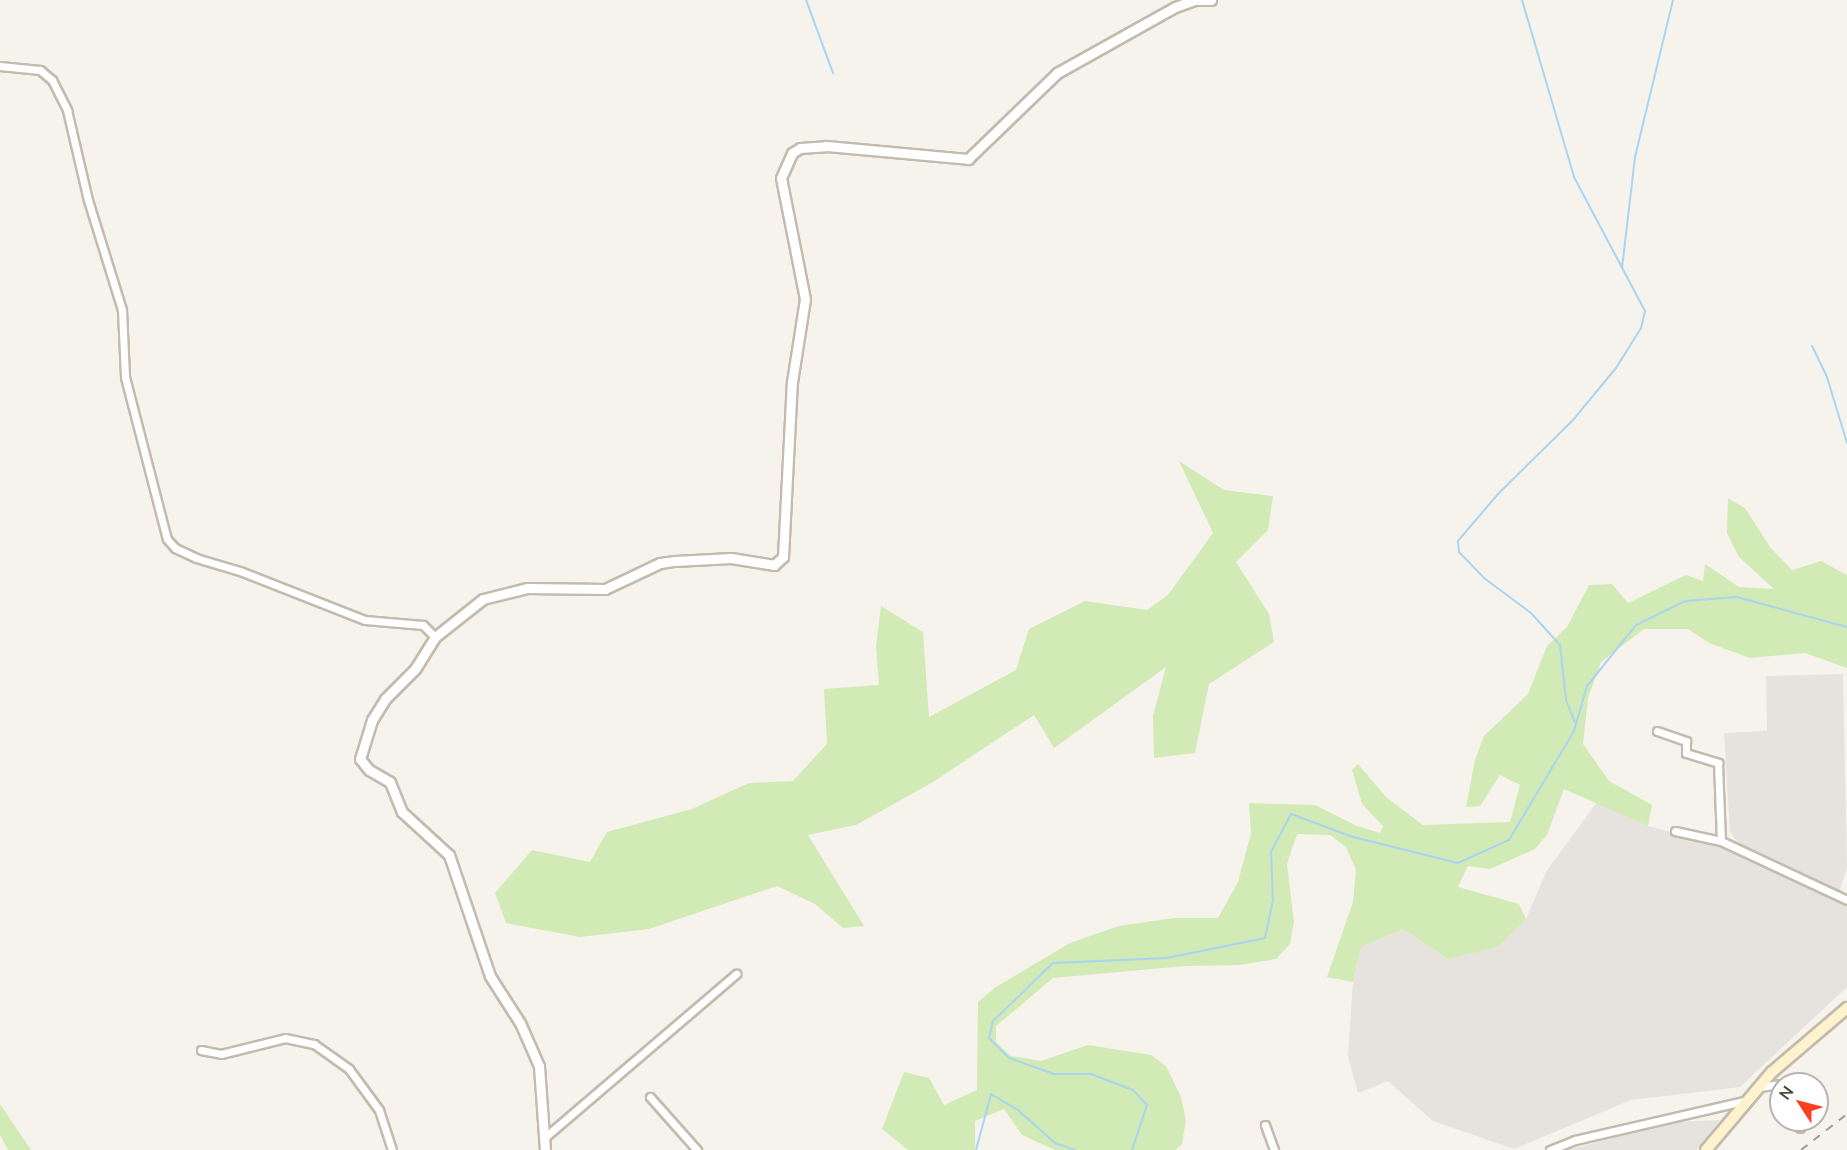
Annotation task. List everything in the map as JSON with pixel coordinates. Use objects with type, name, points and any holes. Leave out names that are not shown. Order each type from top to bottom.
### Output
[{"type":"main road","points":[[1706,1150],[1759,1087],[1809,1038],[1847,1008]]},
{"type":"street","points":[[545,1150],[539,1066],[520,1023],[490,976],[455,867],[449,855],[402,812],[390,782],[369,770],[360,759],[372,720],[385,699],[415,669],[435,637],[483,599],[527,588],[605,589],[660,563],[675,561],[731,558],[764,565],[778,563],[787,546],[785,473],[791,393],[805,308],[800,265],[781,178],[786,160],[800,148],[826,146],[968,159],[1057,73],[1114,45],[1175,8],[1194,0],[1210,0]]},
{"type":"street","points":[[0,66],[39,70],[52,80],[67,110],[90,209],[122,310],[125,377],[167,539],[175,548],[196,558],[240,571],[365,620],[423,625],[435,637]]},
{"type":"street","points":[[1657,731],[1686,741],[1686,753],[1718,763],[1721,841]]},
{"type":"street","points":[[1675,831],[1721,841],[1847,900]]},
{"type":"street","points":[[544,1138],[736,974]]},
{"type":"street","points":[[201,1050],[221,1054],[285,1038],[314,1044],[349,1069],[379,1110],[392,1150]]},
{"type":"street","points":[[1759,1087],[1769,1086]]},
{"type":"street","points":[[650,1097],[697,1150]]},
{"type":"street","points":[[1550,1150],[1575,1140],[1748,1100]]},
{"type":"street","points":[[1265,1125],[1274,1150]]},
{"type":"shaded area","points":[[1843,674],[1847,868],[1839,892],[1742,848],[1730,832],[1724,733],[1767,731],[1766,676]]},
{"type":"shaded area","points":[[1597,802],[1648,826],[1720,845],[1847,906],[1847,987],[1740,1087],[1631,1100],[1514,1149],[1433,1121],[1388,1081],[1358,1093],[1348,1056],[1353,982],[1361,947],[1403,929],[1448,959],[1526,919],[1546,872]]},
{"type":"shaded area","points":[[1720,1120],[1697,1150],[1569,1150],[1672,1122]]},
{"type":"green space","points":[[1179,461],[1224,490],[1273,496],[1268,530],[1236,562],[1269,614],[1274,642],[1209,684],[1195,753],[1154,758],[1153,716],[1166,667],[1054,748],[1034,715],[933,782],[856,825],[808,835],[864,926],[843,928],[815,904],[777,886],[649,929],[580,937],[506,923],[495,893],[532,850],[590,862],[607,832],[692,809],[749,783],[793,781],[827,744],[824,689],[879,685],[876,647],[881,606],[923,632],[929,717],[1016,670],[1029,629],[1085,601],[1147,610],[1168,595],[1213,533]]},
{"type":"green space","points":[[1728,498],[1745,508],[1770,547],[1792,570],[1821,561],[1847,575],[1847,668],[1805,653],[1750,658],[1709,643],[1688,629],[1644,629],[1601,662],[1588,698],[1583,744],[1609,781],[1652,805],[1648,826],[1564,789],[1547,835],[1535,849],[1490,869],[1468,866],[1458,887],[1519,904],[1526,919],[1497,947],[1448,959],[1403,929],[1361,947],[1353,982],[1327,977],[1353,902],[1356,870],[1346,847],[1330,835],[1297,834],[1287,864],[1294,922],[1290,944],[1276,959],[1239,965],[1185,966],[1053,978],[996,1026],[996,1042],[1011,1056],[1041,1061],[1088,1045],[1151,1055],[1166,1066],[1181,1097],[1186,1121],[1182,1144],[1176,1150],[1055,1150],[1022,1135],[1004,1109],[975,1121],[975,1150],[908,1150],[882,1129],[904,1072],[929,1078],[944,1105],[977,1090],[978,1002],[996,987],[1070,943],[1119,926],[1174,918],[1218,918],[1238,882],[1251,833],[1249,803],[1315,805],[1357,826],[1380,833],[1383,826],[1362,804],[1352,770],[1358,764],[1386,797],[1423,825],[1510,822],[1520,785],[1500,775],[1480,806],[1466,807],[1475,760],[1484,736],[1528,694],[1547,646],[1567,627],[1589,585],[1612,584],[1628,603],[1686,575],[1703,581],[1705,564],[1739,587],[1774,589],[1739,557],[1727,533]]},
{"type":"green space","points":[[0,1104],[31,1150],[8,1150],[0,1135]]},
{"type":"waterway","points":[[806,0],[833,73]]},
{"type":"waterway","points":[[1522,0],[1574,177],[1645,311],[1641,328],[1616,368],[1573,420],[1498,494],[1458,541],[1459,552],[1484,578],[1531,613],[1560,645],[1566,700],[1575,722]]},
{"type":"waterway","points":[[1622,268],[1635,157],[1673,0]]},
{"type":"waterway","points":[[1812,346],[1827,377],[1847,443]]},
{"type":"waterway","points":[[1132,1150],[1147,1105],[1133,1090],[1091,1074],[1054,1074],[1009,1058],[989,1038],[993,1021],[1053,963],[1167,958],[1265,938],[1273,901],[1271,852],[1291,814],[1353,837],[1458,863],[1509,840],[1574,731],[1587,686],[1636,625],[1685,601],[1737,597],[1847,627]]},
{"type":"waterway","points":[[976,1150],[991,1094],[1018,1110],[1055,1143],[1075,1150]]},
{"type":"railway","points":[[1801,1150],[1847,1114]]}]
